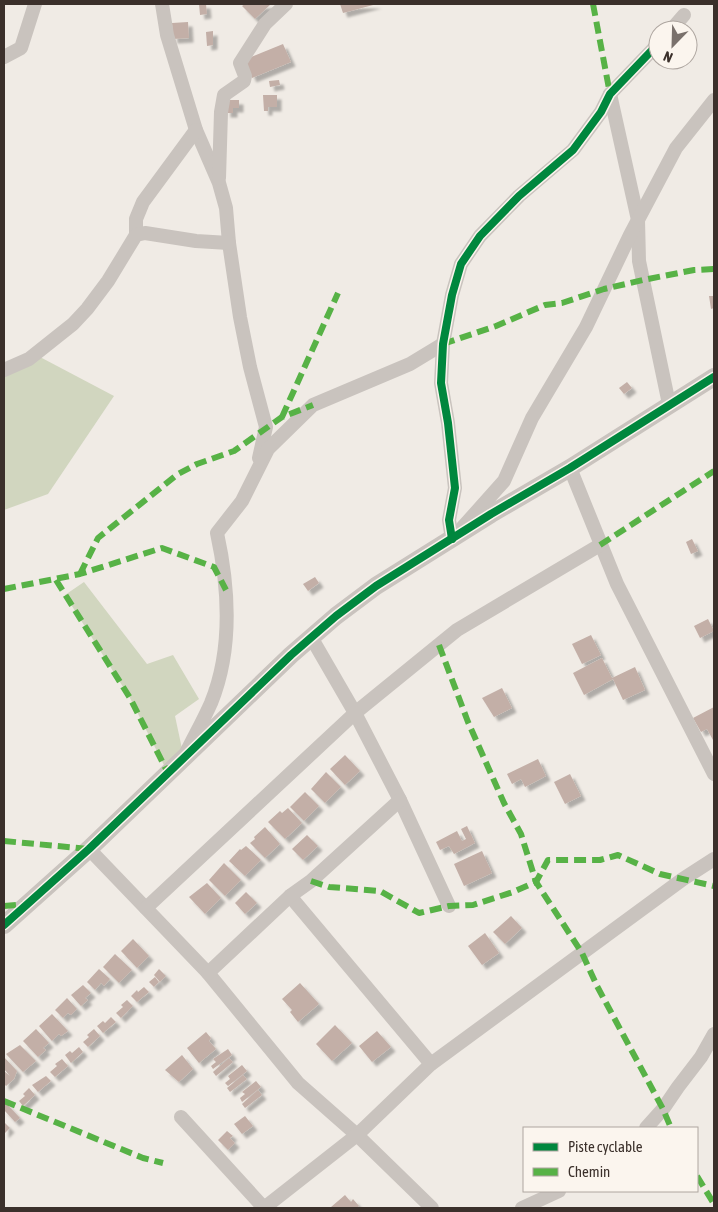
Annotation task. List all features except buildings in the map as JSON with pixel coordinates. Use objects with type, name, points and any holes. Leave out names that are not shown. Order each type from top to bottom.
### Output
[{"type":"street","points":[[4,57],[21,48],[35,4]]},
{"type":"street","points":[[162,4],[167,35],[196,130],[219,183],[226,208],[229,243],[250,368],[266,427],[253,480]]},
{"type":"street","points":[[219,183],[221,112],[224,96],[244,81],[246,76],[240,63],[264,24],[286,4]]},
{"type":"street","points":[[679,20],[684,15]]},
{"type":"street","points":[[452,539],[449,520],[455,488],[448,423],[441,383],[443,344],[460,264],[480,236],[519,196],[573,150],[600,112],[610,94],[648,54]]},
{"type":"street","points":[[610,94],[638,220],[639,261],[669,404]]},
{"type":"street","points":[[452,539],[504,481],[532,418],[586,327],[638,220],[676,148],[714,100]]},
{"type":"street","points":[[4,370],[29,359],[73,324],[87,310],[108,281],[136,235],[136,219],[143,202],[196,130]]},
{"type":"street","points":[[136,235],[145,233],[196,241],[229,243]]},
{"type":"street","points":[[184,758],[212,702],[221,667],[226,634],[226,590],[217,534],[242,501],[268,448],[313,405],[410,364],[443,344]]},
{"type":"street","points":[[4,925],[89,849],[311,637],[336,616],[376,586],[570,468],[714,377]]},
{"type":"street","points":[[570,468],[617,584],[714,774]]},
{"type":"street","points":[[146,908],[355,713],[457,630],[600,545]]},
{"type":"street","points":[[311,637],[355,713],[400,800],[449,906]]},
{"type":"street","points":[[208,973],[290,896],[311,881],[400,800]]},
{"type":"street","points":[[89,849],[208,973],[298,1083],[357,1135],[432,1208]]},
{"type":"street","points":[[181,1117],[264,1208],[357,1135],[430,1064],[683,879],[714,859]]},
{"type":"street","points":[[290,896],[430,1064]]},
{"type":"street","points":[[647,1127],[663,1109],[702,1057],[714,1034]]},
{"type":"street","points":[[522,1208],[557,1192]]},
{"type":"green space","points":[[40,357],[114,396],[48,494],[4,510],[4,375]]},
{"type":"green space","points":[[84,582],[147,664],[173,655],[199,699],[175,716],[184,758],[168,773],[130,698],[65,595]]},
{"type":"marked path","points":[[593,4],[610,94]]},
{"type":"marked path","points":[[443,344],[496,326],[545,305],[562,303],[604,289],[643,280],[694,270],[714,269]]},
{"type":"marked path","points":[[282,417],[338,293]]},
{"type":"marked path","points":[[80,574],[98,538],[178,474],[197,464],[234,451],[282,417],[313,405]]},
{"type":"marked path","points":[[600,545],[714,471]]},
{"type":"marked path","points":[[4,589],[80,574],[162,548],[214,567],[226,590]]},
{"type":"marked path","points":[[56,580],[130,698],[168,773]]},
{"type":"marked path","points":[[439,645],[468,722],[504,803],[521,834],[536,882],[582,953],[597,986],[663,1109],[671,1127]]},
{"type":"marked path","points":[[4,841],[89,849]]},
{"type":"marked path","points":[[311,881],[329,887],[380,891],[419,913],[449,906],[473,905],[513,892],[536,882],[548,860],[600,860],[618,855],[660,874],[714,886]]},
{"type":"marked path","points":[[4,906],[26,904]]},
{"type":"marked path","points":[[4,1101],[143,1158],[163,1163]]},
{"type":"marked path","points":[[698,1178],[714,1204]]},
{"type":"cycle path","points":[[452,539],[449,520],[455,488],[448,423],[441,383],[443,344],[452,295],[461,264],[480,236],[519,196],[573,150],[601,112],[610,94],[648,54]]},
{"type":"cycle path","points":[[4,925],[89,849],[291,655],[336,616],[376,586],[491,514],[570,468],[714,377]]}]
